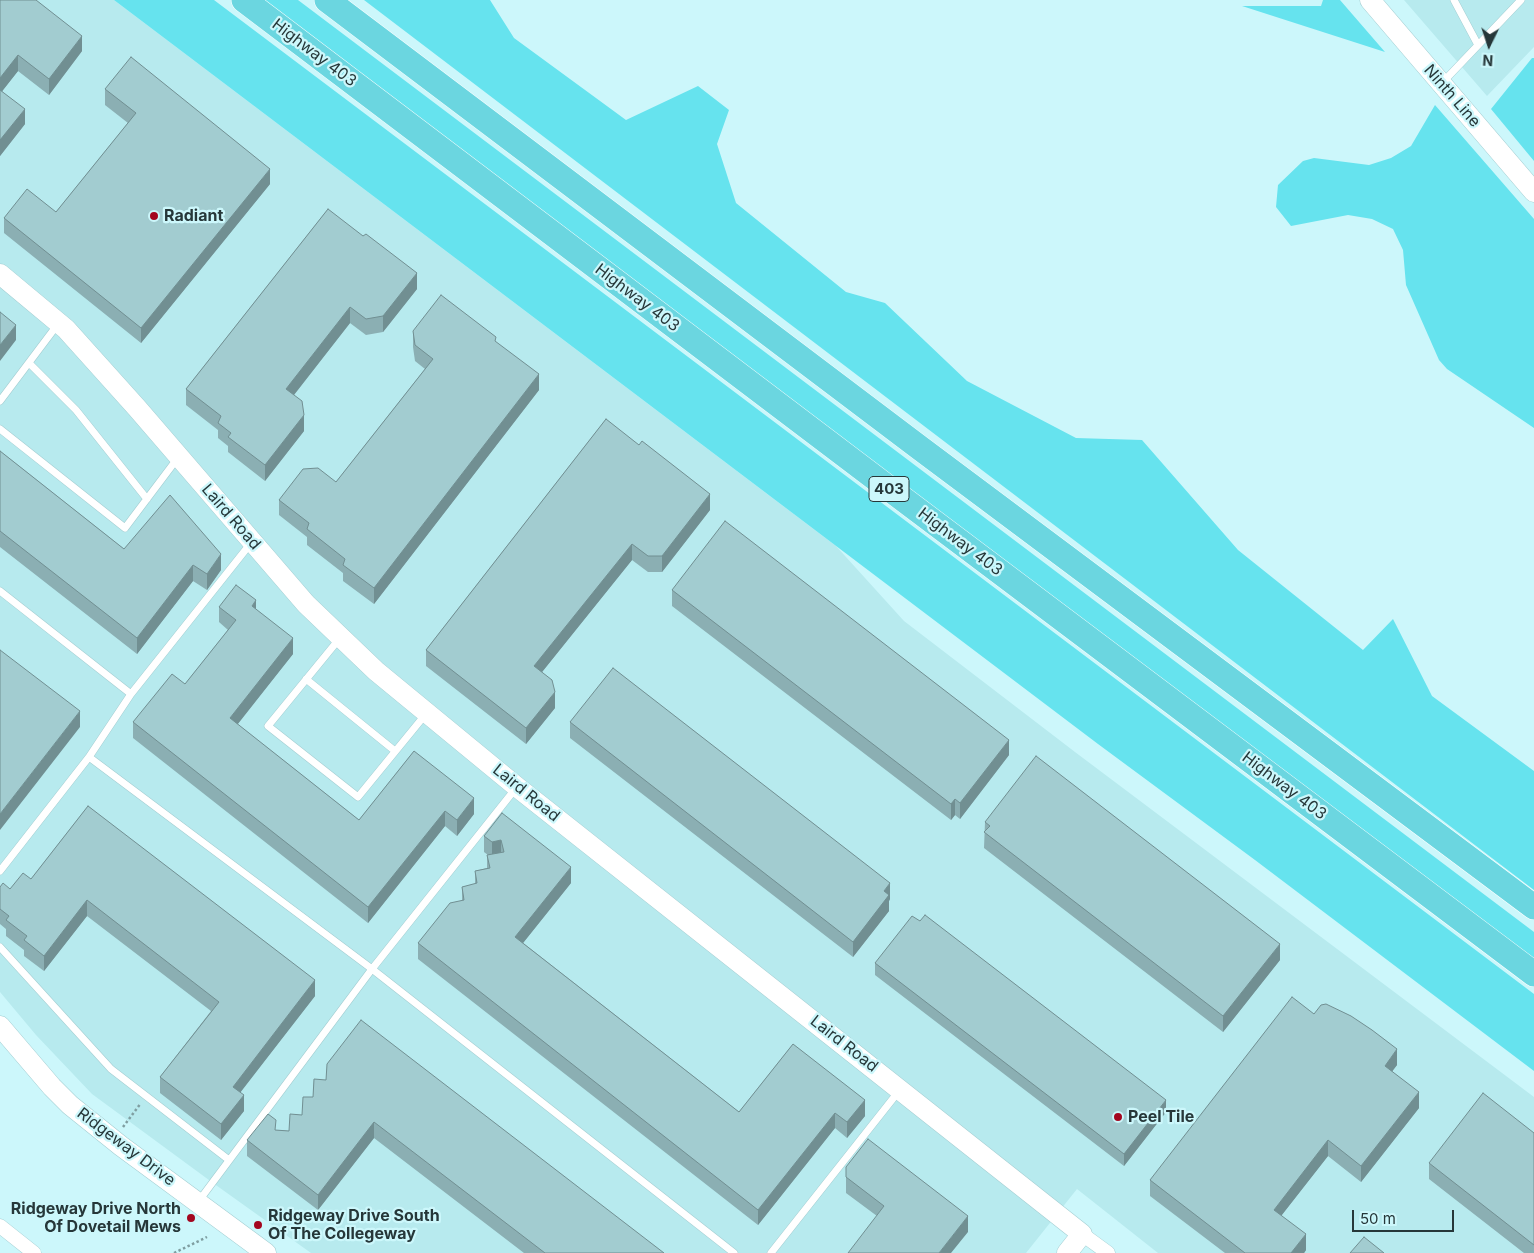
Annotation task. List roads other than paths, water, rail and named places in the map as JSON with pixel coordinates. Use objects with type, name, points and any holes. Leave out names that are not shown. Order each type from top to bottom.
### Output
[{"type":"highway","name":"Highway 403","points":[[244,0],[1534,974]]},
{"type":"highway","points":[[327,0],[928,454],[1534,907]]},
{"type":"street","name":"Ninth Line","points":[[1370,0],[1534,192]]},
{"type":"street","name":"Laird Road","points":[[0,274],[66,328],[306,604],[376,671],[517,787],[1108,1253]]},
{"type":"street","name":"Ridgeway Drive","points":[[0,1026],[52,1087],[70,1105],[266,1253]]},
{"type":"street","points":[[0,1226],[34,1253]]},
{"type":"street","points":[[1067,1253],[1082,1234]]},
{"type":"lane","points":[[1454,0],[1478,45]]},
{"type":"lane","points":[[1441,84],[1521,0]]},
{"type":"lane","points":[[0,401],[59,323]]},
{"type":"lane","points":[[29,362],[76,410],[147,499]]},
{"type":"lane","points":[[0,429],[126,528],[179,456]]},
{"type":"lane","points":[[0,871],[89,757],[131,694],[252,542]]},
{"type":"lane","points":[[0,590],[131,694]]},
{"type":"lane","points":[[341,637],[268,726],[358,797],[427,713]]},
{"type":"lane","points":[[306,679],[395,751]]},
{"type":"lane","points":[[89,757],[372,968],[734,1253]]},
{"type":"lane","points":[[198,1202],[372,968],[517,787]]},
{"type":"lane","points":[[0,947],[111,1069],[230,1160]]},
{"type":"lane","points":[[770,1253],[901,1089]]},
{"type":"place","name":"Radiant","points":[[154,216]]},
{"type":"place","name":"Peel Tile","points":[[1118,1117]]},
{"type":"place","name":"Ridgeway Drive North Of Dovetail Mews","points":[[191,1218]]},
{"type":"place","name":"Ridgeway Drive South Of The Collegeway","points":[[258,1225]]}]
